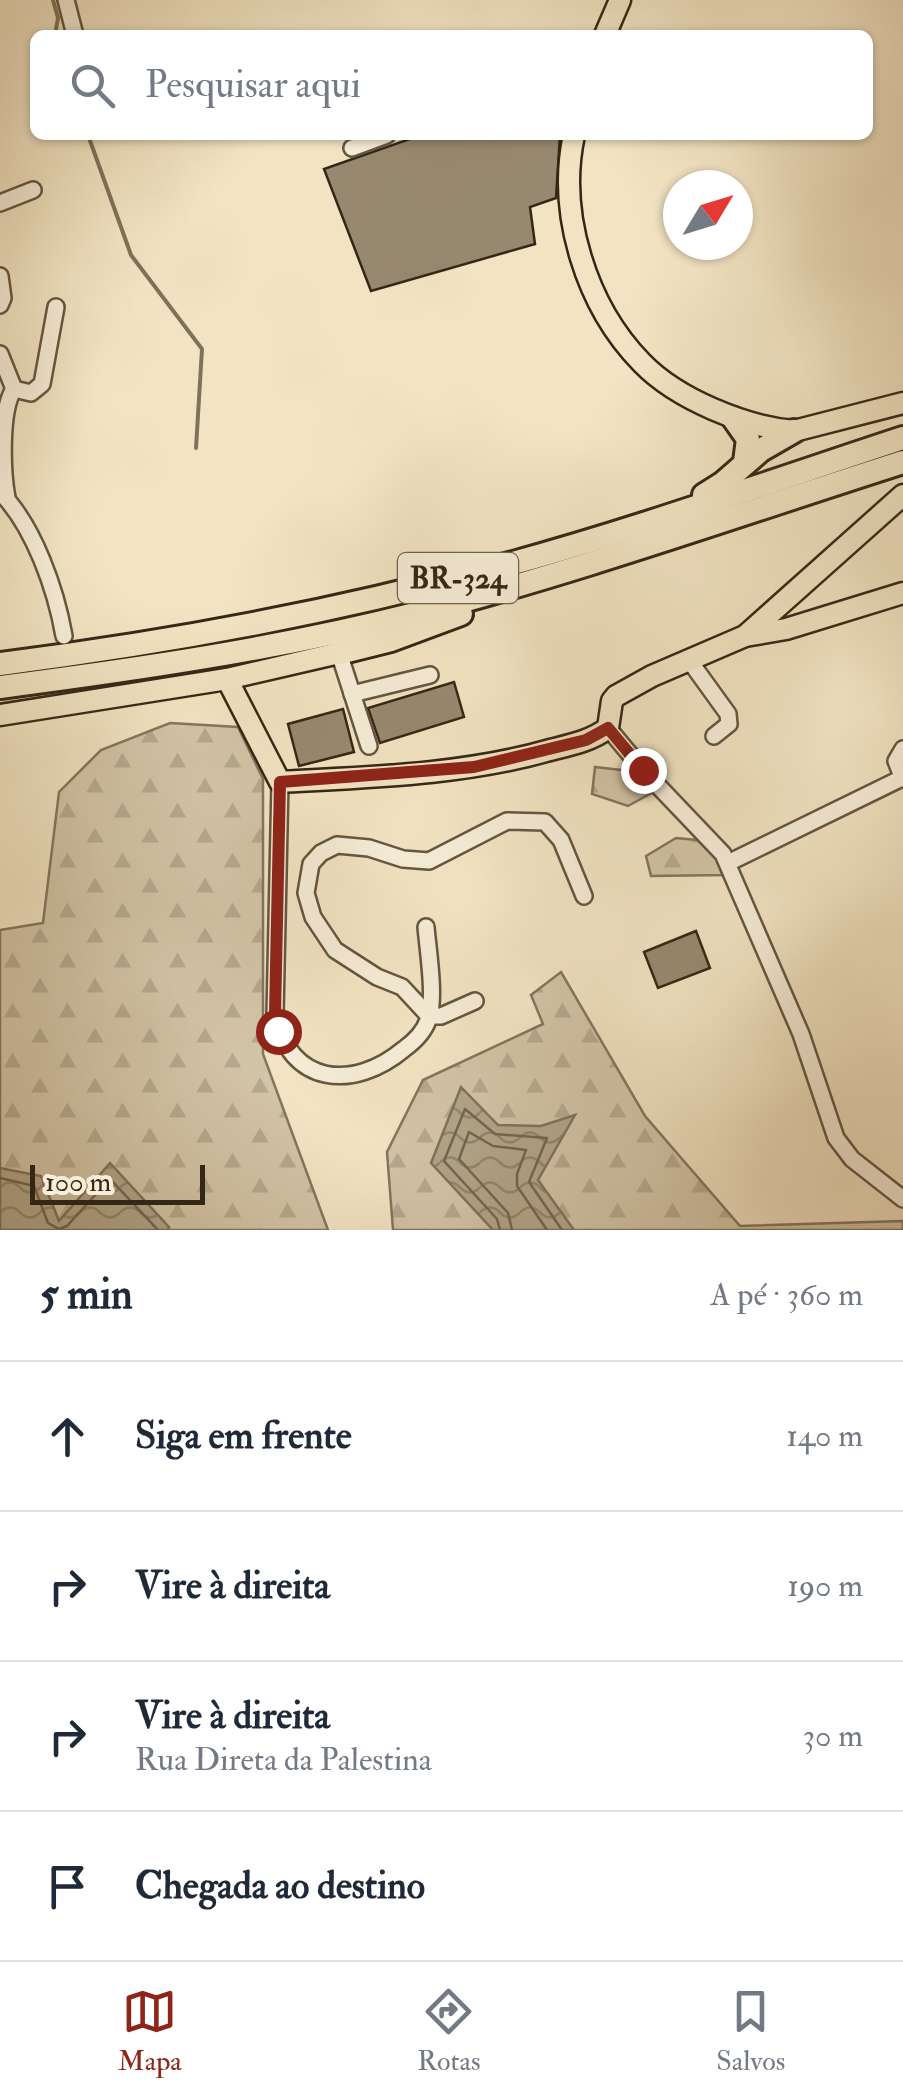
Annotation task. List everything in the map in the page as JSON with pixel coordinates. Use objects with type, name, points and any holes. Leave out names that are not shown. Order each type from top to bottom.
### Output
[{"type":"highway","points":[[734,419],[748,439],[745,462]]},
{"type":"highway","points":[[595,538],[617,525],[700,497],[794,431]]},
{"type":"highway","name":"BR-324","points":[[0,664],[134,646],[342,606],[491,570],[903,438]]},
{"type":"highway","name":"BR-324","points":[[0,687],[130,670],[408,615],[542,578],[903,462]]},
{"type":"highway","points":[[340,654],[456,616],[542,578]]},
{"type":"highway","points":[[0,696],[46,681]]},
{"type":"main road","points":[[607,30],[620,0]]},
{"type":"main road","points":[[574,140],[571,213],[586,272],[611,323],[644,366],[665,382],[734,419],[794,431],[903,403]]},
{"type":"main road","points":[[745,636],[903,495]]},
{"type":"main road","points":[[227,679],[280,782],[474,767],[586,740],[608,728],[616,696],[745,636],[786,628],[903,593]]},
{"type":"main road","points":[[0,716],[227,679],[340,654]]},
{"type":"street","points":[[66,0],[75,30]]},
{"type":"street","points":[[352,148],[374,140]]},
{"type":"street","points":[[0,204],[33,190]]},
{"type":"street","points":[[0,276],[0,305]]},
{"type":"street","points":[[14,389],[31,393],[42,384],[56,307]]},
{"type":"street","points":[[0,354],[14,389]]},
{"type":"street","points":[[14,389],[6,397],[0,429],[3,495],[38,553],[58,598],[64,636]]},
{"type":"street","points":[[340,654],[369,746]]},
{"type":"street","points":[[688,660],[728,714],[729,724],[714,736]]},
{"type":"street","points":[[352,694],[430,674]]},
{"type":"street","points":[[608,728],[712,840],[728,863],[801,1034],[836,1138],[852,1158],[903,1198]]},
{"type":"street","points":[[728,863],[903,778],[896,760],[903,749]]},
{"type":"street","points":[[280,782],[275,1014],[286,1048],[309,1069],[331,1075],[360,1075],[374,1070],[414,1041],[429,1016],[426,927]]},
{"type":"street","points":[[475,1002],[440,1016],[429,1016],[402,987],[377,978],[335,950],[313,917],[306,893],[311,864],[337,845],[428,861],[507,822],[545,822],[561,840],[584,896]]},
{"type":"green space","points":[[170,723],[238,727],[263,779],[263,1054],[328,1230],[0,1230],[0,930],[43,923],[59,792],[101,750]]},
{"type":"green space","points":[[595,767],[639,772],[657,790],[628,806],[592,794]]},
{"type":"green space","points":[[676,838],[707,841],[726,875],[651,876],[646,856]]},
{"type":"green space","points":[[561,972],[645,1116],[740,1226],[903,1221],[903,1230],[393,1230],[387,1152],[423,1080],[543,1024],[531,995]]},
{"type":"water","points":[[461,1087],[498,1125],[541,1126],[575,1115],[538,1180],[574,1230],[493,1230],[431,1163]]},
{"type":"water","points":[[110,1163],[168,1230],[0,1230],[0,1168],[41,1176],[59,1221]]},
{"type":"building","points":[[407,140],[560,140],[556,198],[530,207],[535,244],[371,291],[324,169]]},
{"type":"building","points":[[454,682],[464,717],[380,743],[368,708]]},
{"type":"building","points":[[343,709],[354,752],[299,766],[288,724]]},
{"type":"building","points":[[696,931],[710,968],[658,988],[644,952]]},
{"type":"waterway","points":[[53,0],[58,18],[56,30]]},
{"type":"waterway","points":[[90,140],[131,255],[202,349],[196,448]]},
{"type":"route","points":[[278,1031],[275,1014],[280,782],[474,767],[586,740],[608,728],[643,770]]}]
